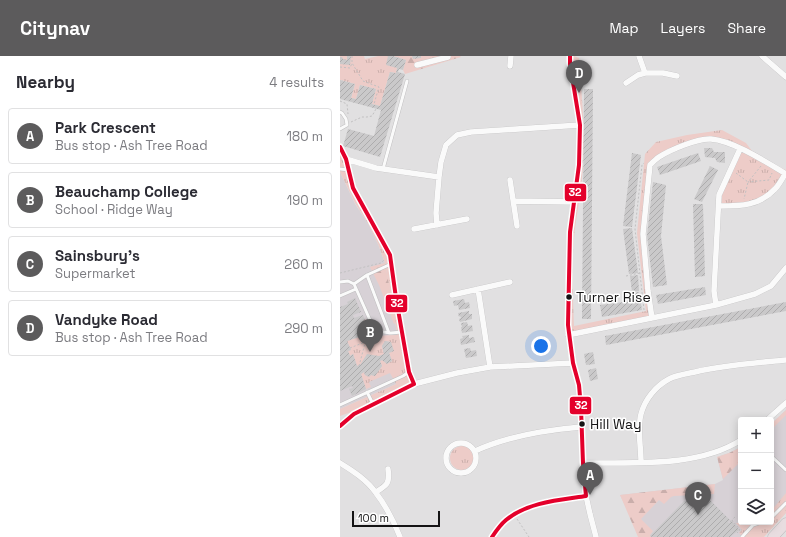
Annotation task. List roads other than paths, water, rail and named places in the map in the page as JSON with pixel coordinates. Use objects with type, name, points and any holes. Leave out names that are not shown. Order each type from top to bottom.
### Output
[{"type":"highway","points":[[776,536],[786,523]]},
{"type":"street","points":[[417,65],[448,56]]},
{"type":"street","points":[[510,66],[511,56]]},
{"type":"street","points":[[570,56],[580,125],[579,165],[570,232],[568,335],[579,385],[586,496],[596,537]]},
{"type":"street","points":[[639,56],[645,73]]},
{"type":"street","points":[[762,56],[785,74]]},
{"type":"street","points":[[626,83],[638,75],[645,73],[677,76]]},
{"type":"street","points":[[437,225],[436,213],[441,162],[446,145],[457,135],[471,132],[580,125]]},
{"type":"street","points":[[652,318],[643,234],[650,165],[659,157],[687,143],[710,139],[727,143],[776,167],[786,174],[776,188],[765,198],[742,206],[719,206]]},
{"type":"street","points":[[340,147],[346,159],[353,188],[390,255],[409,372],[414,384]]},
{"type":"street","points":[[716,305],[714,291],[719,195],[740,149]]},
{"type":"street","points":[[346,159],[376,168],[439,177]]},
{"type":"street","points":[[510,180],[517,226]]},
{"type":"street","points":[[514,201],[574,202]]},
{"type":"street","points":[[414,229],[468,219]]},
{"type":"street","points":[[568,335],[716,305],[755,294],[771,286],[786,268]]},
{"type":"street","points":[[452,295],[510,282]]},
{"type":"street","points":[[478,289],[490,367]]},
{"type":"street","points":[[641,462],[639,429],[641,413],[653,391],[668,380],[678,376],[713,368],[786,360]]},
{"type":"street","points":[[340,426],[354,414],[414,384],[457,373],[490,367],[573,363]]},
{"type":"street","points":[[770,417],[786,403]]},
{"type":"street","points":[[475,451],[489,445],[534,433],[581,427]]},
{"type":"street","points":[[583,463],[673,461],[693,458],[715,452],[738,442]]},
{"type":"street","points":[[459,443],[469,445],[475,451],[476,462],[474,466],[466,472],[457,472],[449,466],[447,462],[450,448],[459,443]]},
{"type":"street","points":[[340,463],[358,474],[376,492],[397,528],[400,537]]},
{"type":"street","points":[[376,492],[389,483],[390,478],[388,469]]},
{"type":"street","points":[[492,537],[506,521],[515,515],[537,505],[548,501],[586,496]]},
{"type":"lane","points":[[383,169],[406,81]]},
{"type":"lane","points":[[340,112],[346,119],[347,125],[340,129]]},
{"type":"lane","points":[[340,169],[349,170]]},
{"type":"lane","points":[[354,284],[367,275],[391,264]]},
{"type":"lane","points":[[367,275],[388,335]]},
{"type":"lane","points":[[340,282],[348,281],[354,284],[374,330],[388,335],[402,332]]},
{"type":"lane","points":[[340,296],[356,289]]},
{"type":"lane","points":[[340,405],[409,372]]},
{"type":"lane","points":[[367,392],[373,404]]},
{"type":"lane","points":[[774,459],[786,470]]},
{"type":"lane","points":[[774,515],[786,503]]},
{"type":"lane","points":[[742,537],[756,525]]},
{"type":"place","name":"Vandyke Road","points":[[579,93]]},
{"type":"place","name":"Turner Rise","points":[[569,297]]},
{"type":"place","name":"Beauchamp College","points":[[370,352]]},
{"type":"place","name":"Hill Way","points":[[582,424]]},
{"type":"place","name":"Park Crescent","points":[[590,495]]},
{"type":"place","name":"Sainsbury's","points":[[698,515]]}]
